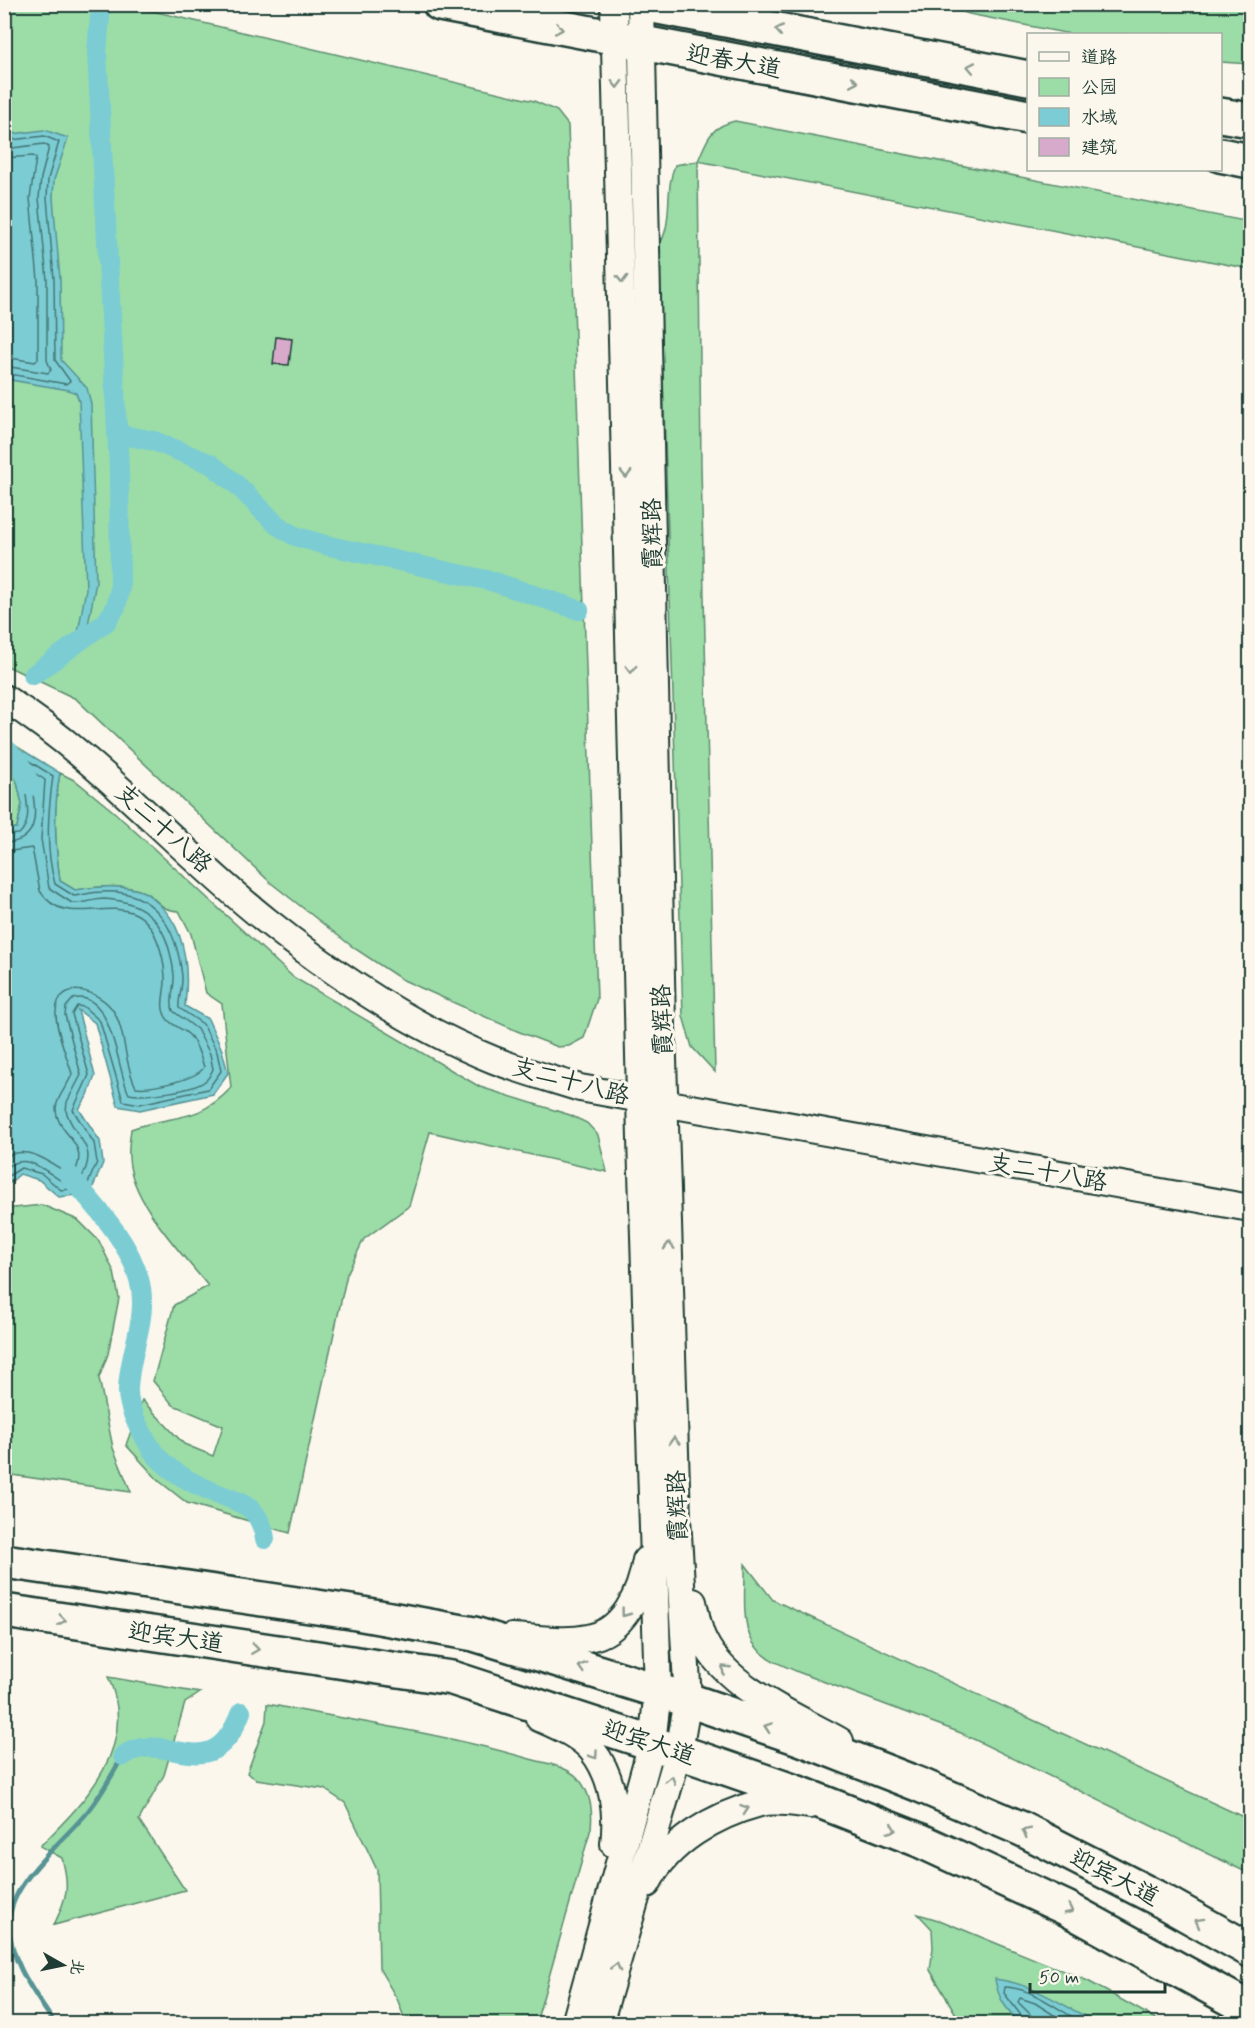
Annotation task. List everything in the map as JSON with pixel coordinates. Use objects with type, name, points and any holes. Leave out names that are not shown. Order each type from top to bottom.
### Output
[{"type":"main road","name":"迎春大道","points":[[642,4],[1027,78]]},
{"type":"main road","name":"迎春大道","points":[[457,6],[630,42],[1027,117]]},
{"type":"main road","points":[[810,74],[816,37]]},
{"type":"main road","points":[[1222,114],[1251,120]]},
{"type":"main road","points":[[1222,155],[1251,161]]},
{"type":"main road","name":"迎宾大道","points":[[4,1561],[351,1612],[474,1634],[673,1695],[812,1743],[977,1809],[1022,1829],[1147,1893],[1251,1950]]},
{"type":"main road","name":"迎宾大道","points":[[4,1611],[452,1678],[665,1747],[920,1840],[1066,1908],[1251,2009]]},
{"type":"street","name":"霞辉路","points":[[614,4],[630,42]]},
{"type":"street","name":"霞辉路","points":[[599,2024],[630,1917],[665,1747],[673,1695],[664,1518],[653,1101],[630,42],[642,4]]},
{"type":"street","name":"支二十八路","points":[[4,698],[36,718],[152,817],[265,920],[350,984],[428,1028],[494,1060],[580,1088],[1251,1208]]},
{"type":"street","points":[[474,1634],[549,1639],[589,1638],[616,1625],[635,1600],[645,1566],[664,1518]]},
{"type":"street","points":[[664,1518],[703,1640],[720,1666],[739,1682],[824,1732],[977,1809]]},
{"type":"street","points":[[452,1678],[565,1731],[592,1750],[605,1774],[615,1809],[616,1826],[605,1913]]},
{"type":"street","name":"霞辉路","points":[[575,2024],[605,1913],[665,1747]]},
{"type":"street","points":[[630,1917],[654,1869],[680,1841],[731,1814],[762,1803],[789,1802],[861,1817]]},
{"type":"green space","points":[[4,5],[127,5],[534,101],[557,111],[568,125],[597,999],[584,1038],[569,1046],[558,1047],[401,979],[354,948],[271,883],[76,699],[5,665]]},
{"type":"green space","points":[[943,5],[1250,5],[1250,64],[1222,62],[1222,33],[1065,33],[969,14]]},
{"type":"green space","points":[[735,121],[1250,222],[1250,269],[698,161],[704,146],[715,130]]},
{"type":"green space","points":[[698,161],[701,466],[715,1072],[692,1047],[683,1016],[659,246],[664,236],[668,216],[670,185],[675,165]]},
{"type":"green space","points":[[5,739],[24,751],[15,773],[22,804],[17,828],[5,829]]},
{"type":"green space","points":[[60,773],[76,781],[113,811],[293,977],[480,1087],[570,1115],[587,1123],[598,1135],[607,1172],[430,1132],[409,1206],[364,1239],[347,1274],[290,1533],[187,1503],[159,1481],[126,1445],[142,1400],[184,1444],[213,1456],[223,1426],[173,1405],[153,1381],[174,1305],[208,1286],[159,1226],[138,1191],[132,1174],[129,1150],[131,1129],[195,1113],[219,1099],[231,1088],[222,1004],[206,993],[191,934],[179,911],[164,907],[139,890],[111,887],[75,890],[60,881],[56,800]]},
{"type":"green space","points":[[42,1205],[78,1220],[99,1241],[114,1272],[119,1298],[108,1354],[99,1378],[113,1448],[131,1492],[5,1474],[5,1209]]},
{"type":"green space","points":[[745,1564],[773,1600],[1250,1820],[1250,1874],[961,1733],[798,1672],[771,1659],[757,1648],[748,1630],[745,1608]]},
{"type":"green space","points":[[108,1677],[200,1693],[185,1703],[164,1775],[139,1820],[185,1890],[54,1925],[66,1892],[64,1868],[62,1858],[40,1846],[90,1791],[113,1748],[117,1726],[116,1702]]},
{"type":"green space","points":[[267,1704],[465,1742],[555,1765],[577,1777],[590,1801],[591,1828],[536,2023],[406,2023],[398,2001],[379,1968],[377,1870],[345,1803],[324,1789],[256,1779],[247,1773],[266,1721]]},
{"type":"green space","points":[[918,1914],[942,1921],[1088,1981],[1163,2023],[961,2023],[930,1970],[933,1948],[932,1929]]},
{"type":"water","points":[[44,130],[68,138],[54,180],[53,198],[60,279],[61,360],[87,388],[91,404],[96,582],[86,636],[76,643],[86,589],[79,401],[76,393],[69,390],[5,379],[5,135]]},
{"type":"water","points":[[24,751],[60,773],[56,800],[56,827],[60,881],[75,890],[101,887],[136,889],[150,896],[168,913],[184,951],[187,978],[185,1006],[208,1019],[222,1050],[228,1073],[213,1094],[140,1110],[118,1106],[95,1023],[78,1010],[95,1076],[88,1095],[79,1109],[100,1141],[103,1163],[93,1187],[85,1194],[59,1197],[39,1180],[20,1174],[5,1187],[4,829],[17,828],[22,804],[15,773]]},
{"type":"water","points":[[995,1979],[1023,1986],[1048,1996],[1098,2023],[1021,2023],[1003,2003]]},
{"type":"building","points":[[276,337],[292,339],[289,365],[273,364]]},
{"type":"waterway","points":[[33,675],[106,622],[116,607],[120,588],[119,468],[97,52],[101,4]]},
{"type":"waterway","points":[[117,434],[154,441],[211,464],[237,485],[277,525],[295,536],[325,545],[491,581],[579,610]]},
{"type":"waterway","points":[[4,747],[19,762],[31,786]]},
{"type":"waterway","points":[[68,1174],[119,1236],[139,1279],[142,1308],[128,1391],[130,1406],[140,1429],[157,1457],[171,1469],[195,1484],[240,1503],[252,1511],[260,1522],[265,1539]]},
{"type":"waterway","points":[[123,1756],[139,1749],[155,1748],[202,1753],[216,1748],[229,1736],[241,1712]]},
{"type":"waterway","points":[[55,2024],[25,1977],[14,1951],[9,1925],[11,1909],[27,1878],[89,1810],[123,1756]]}]
